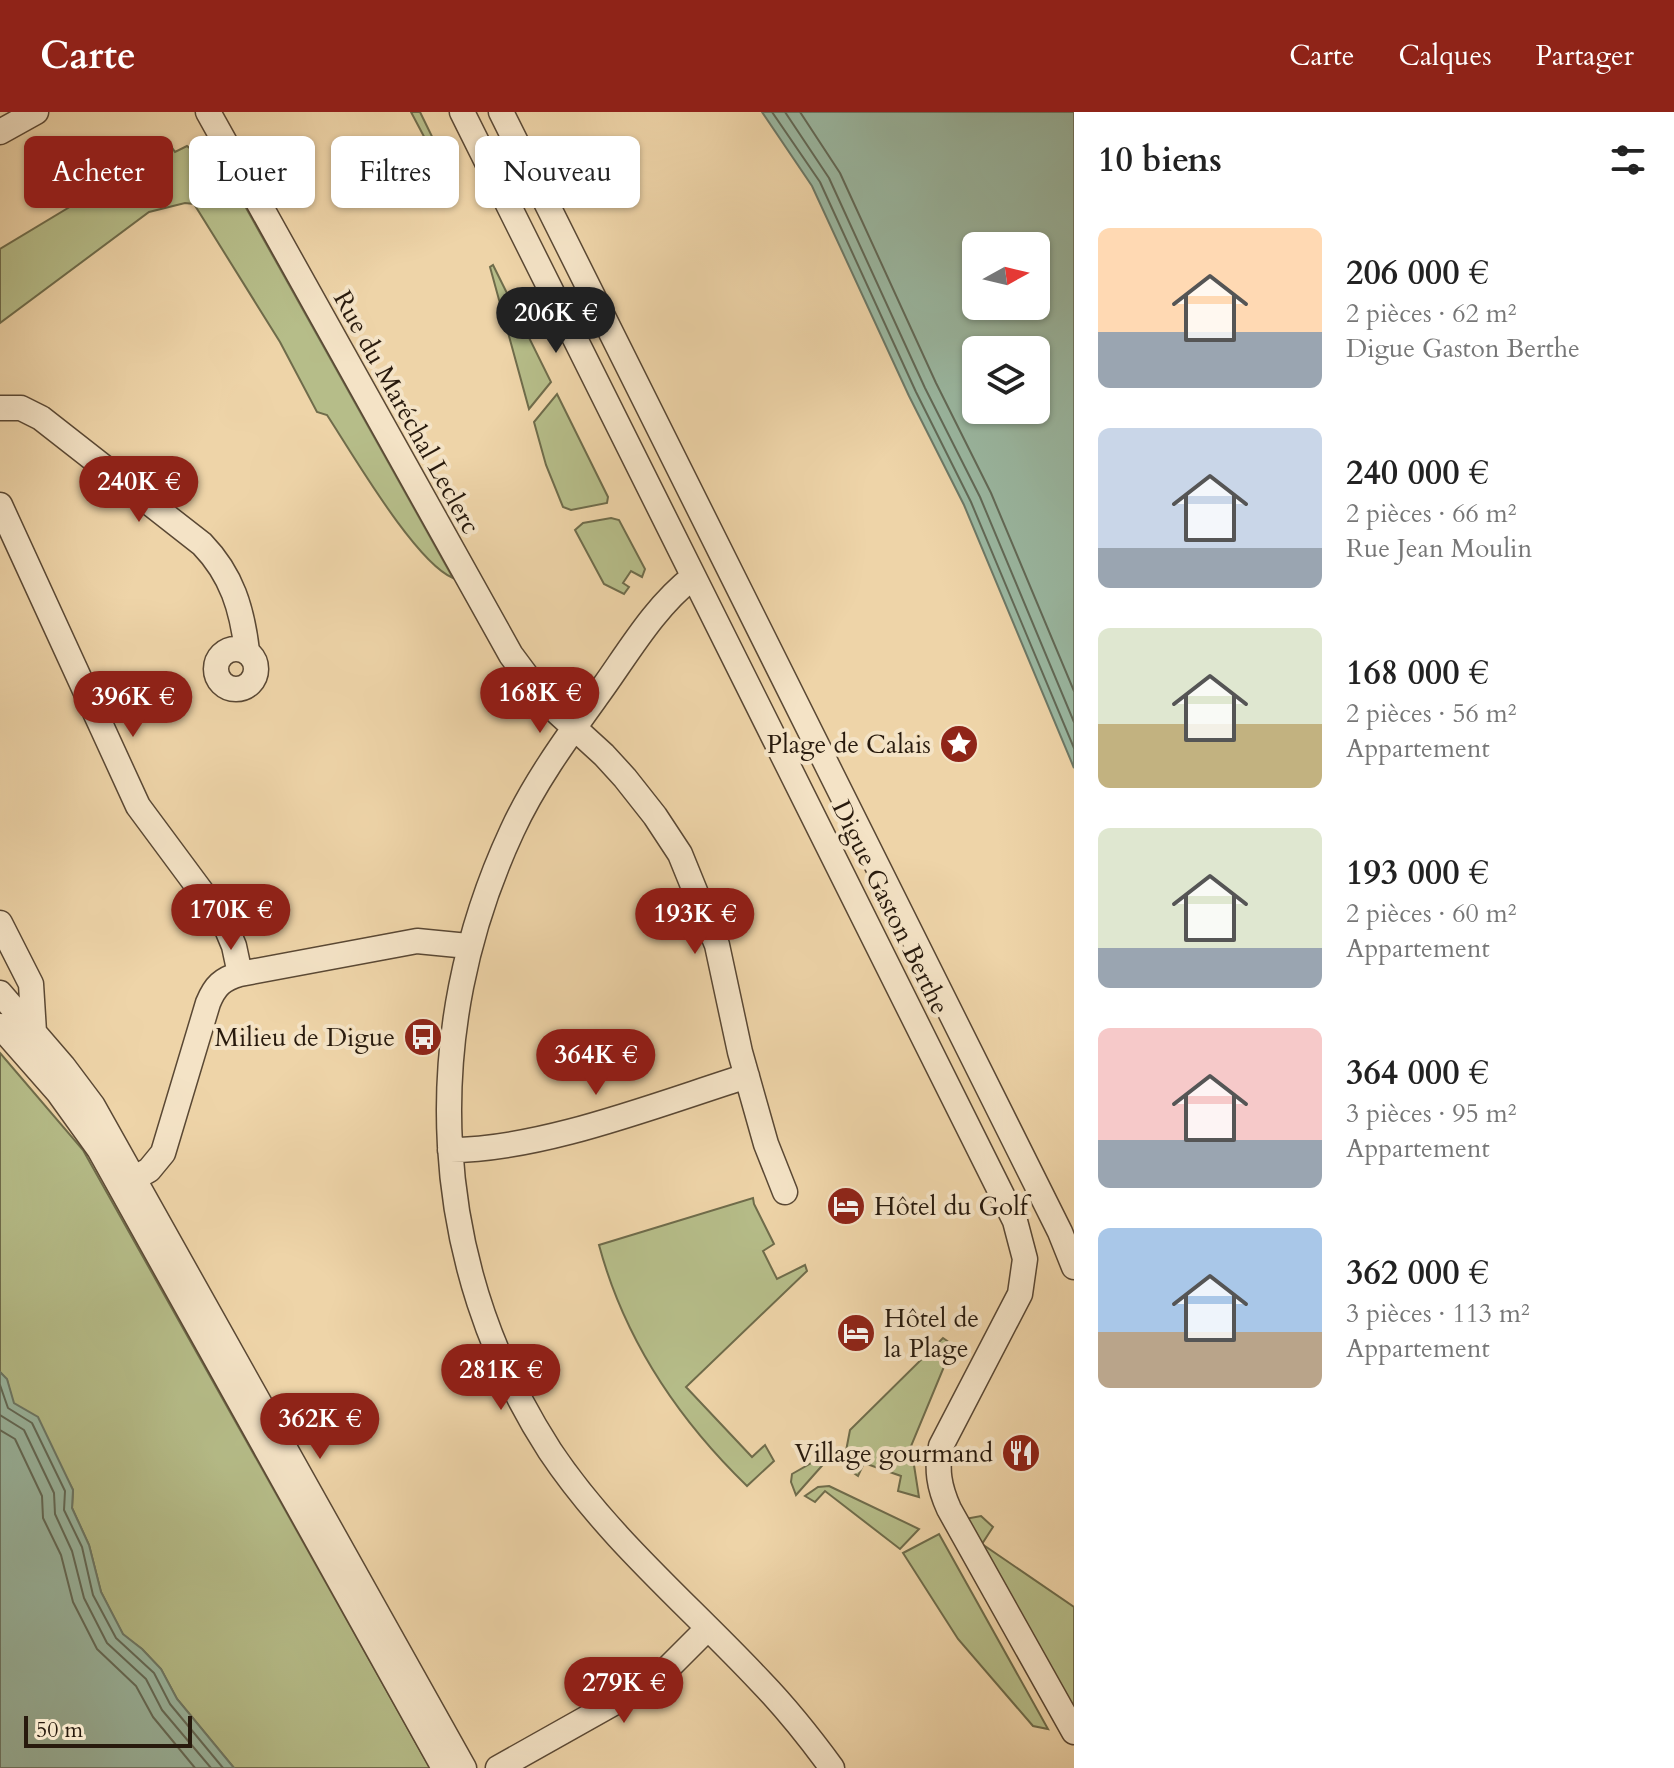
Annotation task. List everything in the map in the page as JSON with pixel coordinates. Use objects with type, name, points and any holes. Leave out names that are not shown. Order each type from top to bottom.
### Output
[{"type":"street","points":[[0,132],[36,112]]},
{"type":"street","name":"Rue du Maréchal Leclerc","points":[[208,112],[511,655],[534,688],[625,778],[680,854],[717,945],[747,1076],[766,1144],[785,1192]]},
{"type":"street","name":"Digue Gaston Berthe","points":[[462,112],[1020,1233],[1025,1271],[1020,1294],[941,1446],[937,1469],[949,1509],[1074,1732]]},
{"type":"street","name":"Digue Gaston Berthe","points":[[501,112],[1060,1232],[1074,1267]]},
{"type":"street","points":[[0,408],[21,408],[41,418],[202,544],[232,584],[247,651]]},
{"type":"street","points":[[0,505],[138,806],[224,922],[234,946],[240,974]]},
{"type":"street","points":[[693,577],[663,605],[573,729],[536,785],[513,829],[468,946],[450,1069],[450,1150],[461,1233],[479,1299],[501,1358],[532,1420],[561,1466],[597,1513],[782,1705],[832,1768]]},
{"type":"street","points":[[0,923],[31,984],[34,1032]]},
{"type":"street","points":[[127,1182],[157,1162],[168,1143],[212,994],[223,980],[240,974],[417,941],[468,946]]},
{"type":"street","points":[[0,993],[85,1093],[127,1182],[444,1768]]},
{"type":"street","points":[[0,1026],[127,1182],[464,1768]]},
{"type":"street","points":[[450,1150],[484,1150],[570,1130],[747,1076]]},
{"type":"street","points":[[498,1768],[644,1686],[669,1667],[708,1628]]},
{"type":"green space","points":[[411,112],[420,112],[432,136],[424,136]]},
{"type":"green space","points":[[187,146],[189,203],[173,206],[173,149],[175,152]]},
{"type":"green space","points":[[68,208],[165,208],[149,212],[0,323],[0,249]]},
{"type":"green space","points":[[196,208],[246,208],[453,578],[421,551],[385,505],[327,415],[317,412],[280,342]]},
{"type":"green space","points":[[493,265],[551,382],[529,409],[490,267]]},
{"type":"green space","points":[[557,394],[608,497],[607,503],[571,510],[563,507],[546,465],[534,422]]},
{"type":"green space","points":[[611,518],[619,520],[645,569],[642,577],[631,571],[623,583],[629,587],[624,594],[604,584],[575,530],[583,523]]},
{"type":"green space","points":[[0,1053],[83,1150],[430,1768],[234,1768],[177,1699],[161,1669],[123,1635],[101,1592],[89,1545],[72,1508],[73,1490],[61,1467],[13,1403],[7,1380],[0,1372]]},
{"type":"green space","points":[[753,1198],[774,1244],[763,1251],[777,1279],[805,1265],[807,1271],[686,1387],[752,1457],[765,1445],[774,1461],[747,1486],[698,1433],[656,1375],[623,1312],[599,1245]]},
{"type":"green space","points":[[943,1338],[953,1345],[911,1446],[919,1497],[898,1491],[901,1476],[864,1463],[858,1476],[848,1469],[845,1456],[850,1430]]},
{"type":"green space","points":[[829,1453],[828,1459],[796,1495],[791,1482],[792,1474]]},
{"type":"green space","points":[[829,1486],[919,1529],[900,1549],[825,1491],[815,1502],[805,1496],[818,1487]]},
{"type":"green space","points":[[981,1516],[993,1527],[982,1544],[1074,1607],[1074,1715],[965,1519]]},
{"type":"green space","points":[[939,1534],[1048,1729],[1033,1726],[958,1639],[903,1553]]},
{"type":"water","points":[[762,112],[1074,112],[1074,768],[964,505],[909,396],[812,186]]},
{"type":"water","points":[[0,1372],[7,1379],[14,1403],[38,1417],[73,1490],[72,1508],[89,1545],[101,1592],[123,1634],[161,1669],[177,1699],[234,1768],[0,1768]]},
{"type":"place","name":"Plage de Calais","points":[[959,744]]},
{"type":"place","name":"Milieu de Digue","points":[[423,1037]]},
{"type":"place","name":"Hôtel du Golf","points":[[846,1206]]},
{"type":"place","name":"Hôtel de la Plage","points":[[856,1333]]},
{"type":"place","name":"Village gourmand","points":[[1021,1453]]}]
